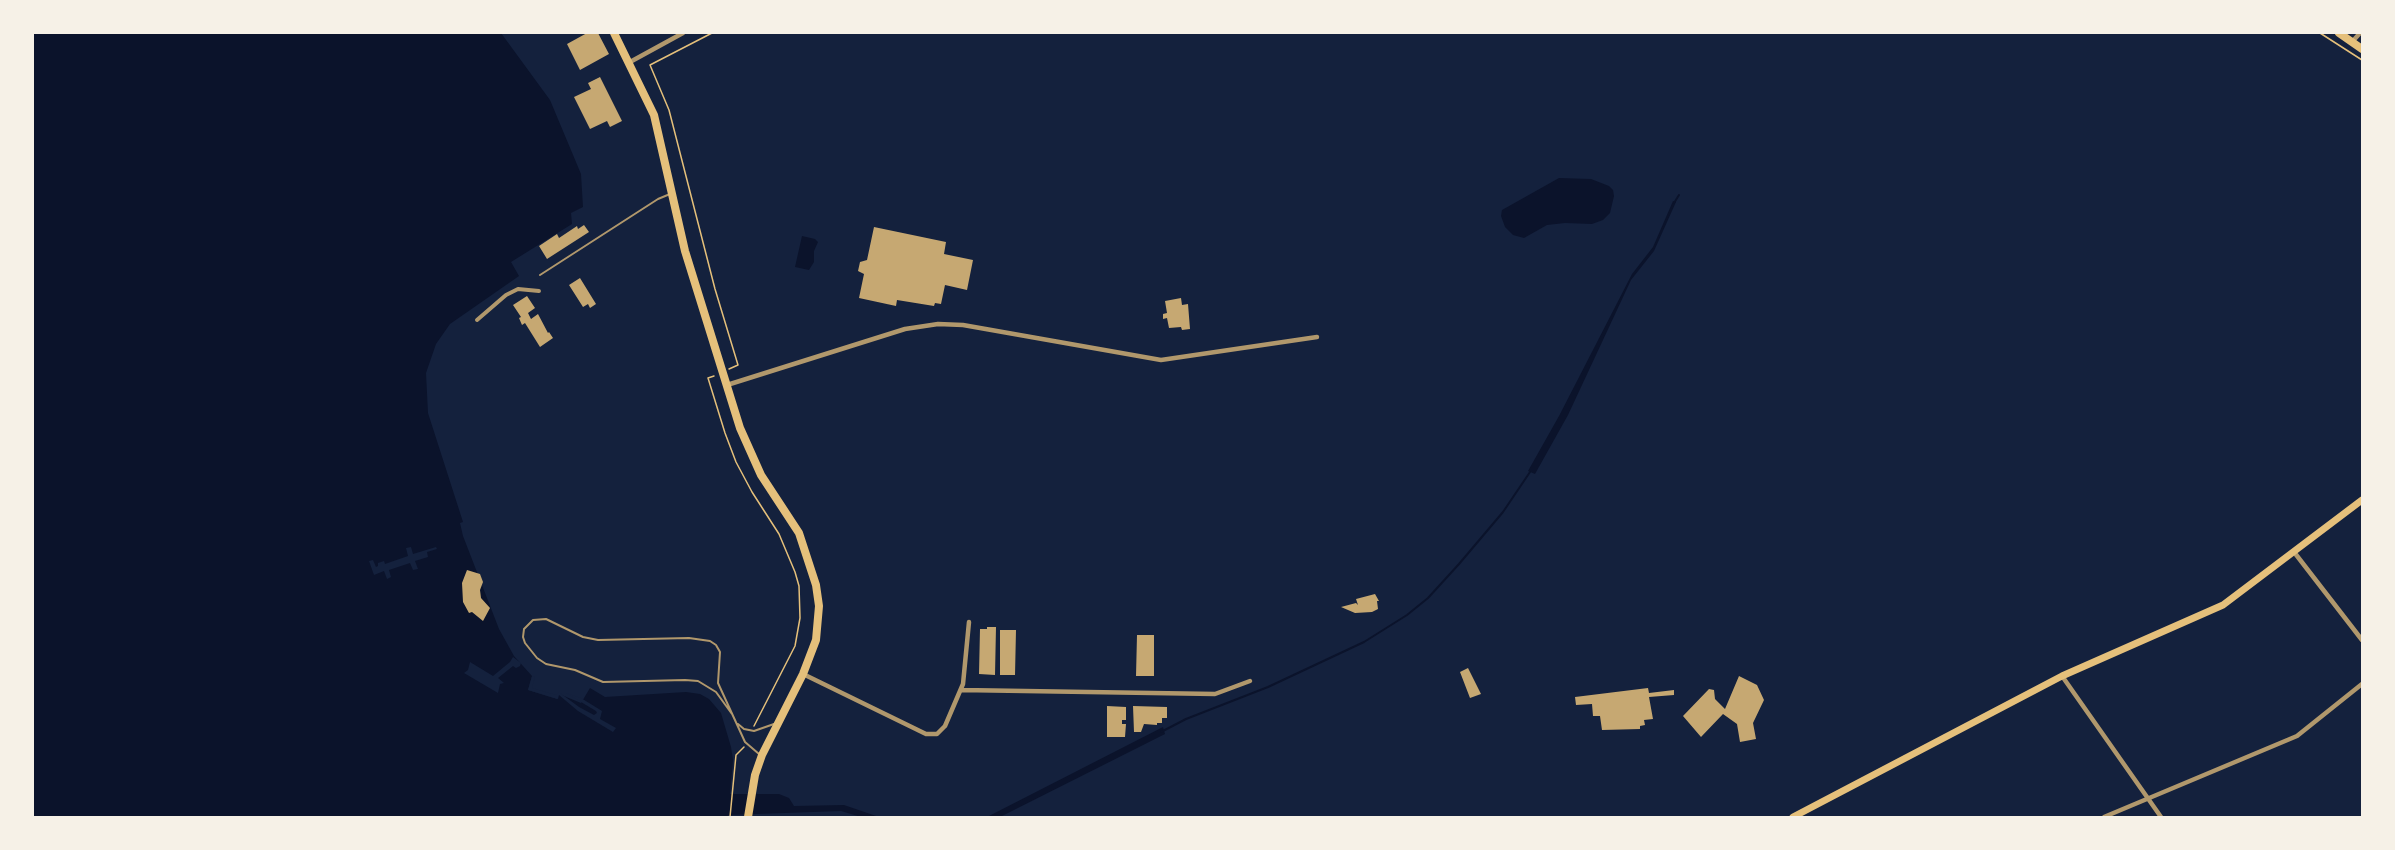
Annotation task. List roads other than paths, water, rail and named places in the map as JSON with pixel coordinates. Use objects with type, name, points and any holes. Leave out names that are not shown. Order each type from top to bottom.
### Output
[{"type":"main road","points":[[615,33],[654,115],[685,251],[740,428],[755,465],[794,525],[811,567],[819,606],[812,653],[762,755],[751,794],[748,816]]},
{"type":"main road","points":[[2339,33],[2362,48]]},
{"type":"main road","points":[[1793,817],[2062,676],[2223,605],[2362,500]]},
{"type":"street","points":[[630,62],[683,33]]},
{"type":"street","points":[[2352,42],[2360,33]]},
{"type":"street","points":[[477,320],[506,295],[518,289],[539,291]]},
{"type":"street","points":[[727,385],[905,329],[938,324],[963,325],[1161,360],[1317,337]]},
{"type":"street","points":[[2294,552],[2362,640]]},
{"type":"street","points":[[803,674],[926,734],[937,734],[945,726],[961,690],[969,622]]},
{"type":"street","points":[[2062,676],[2161,817]]},
{"type":"street","points":[[961,690],[1209,694],[1250,681]]},
{"type":"street","points":[[2104,817],[2297,736],[2362,684]]},
{"type":"lane","points":[[540,275],[658,199],[672,193]]},
{"type":"lane","points":[[732,714],[716,692],[698,681],[603,682],[575,670],[546,664],[537,658],[525,644],[524,629],[533,620],[546,619],[583,636],[598,640],[689,638],[707,640],[716,645],[720,652],[717,680],[732,714],[747,744],[762,755]]},
{"type":"lane","points":[[735,720],[742,728],[752,731],[778,722]]},
{"type":"water","points":[[33,33],[501,33],[550,100],[581,174],[583,207],[571,213],[572,224],[511,262],[519,276],[450,324],[436,344],[426,373],[428,413],[463,522],[460,523],[463,536],[499,629],[514,656],[532,676],[528,690],[557,699],[559,694],[581,703],[590,688],[605,697],[686,692],[700,694],[709,699],[721,713],[733,760],[730,794],[779,794],[789,798],[794,806],[844,805],[879,817],[861,817],[841,811],[728,815],[727,817],[33,817]]},
{"type":"water","points":[[1559,178],[1591,179],[1609,186],[1614,196],[1610,213],[1603,220],[1592,224],[1547,225],[1524,238],[1513,235],[1505,227],[1501,216],[1502,210]]},
{"type":"water","points":[[1673,201],[1676,202],[1654,251],[1631,280],[1568,415],[1535,474],[1528,471],[1632,274],[1653,247]]},
{"type":"water","points":[[802,236],[818,242],[814,251],[814,262],[809,270],[795,267]]},
{"type":"water","points":[[1163,727],[1165,734],[1000,817],[987,817]]},
{"type":"waterway","points":[[1674,203],[1679,195]]},
{"type":"waterway","points":[[1161,732],[1186,719],[1268,687],[1364,642],[1407,615],[1428,598],[1459,564],[1503,512],[1530,472]]}]
